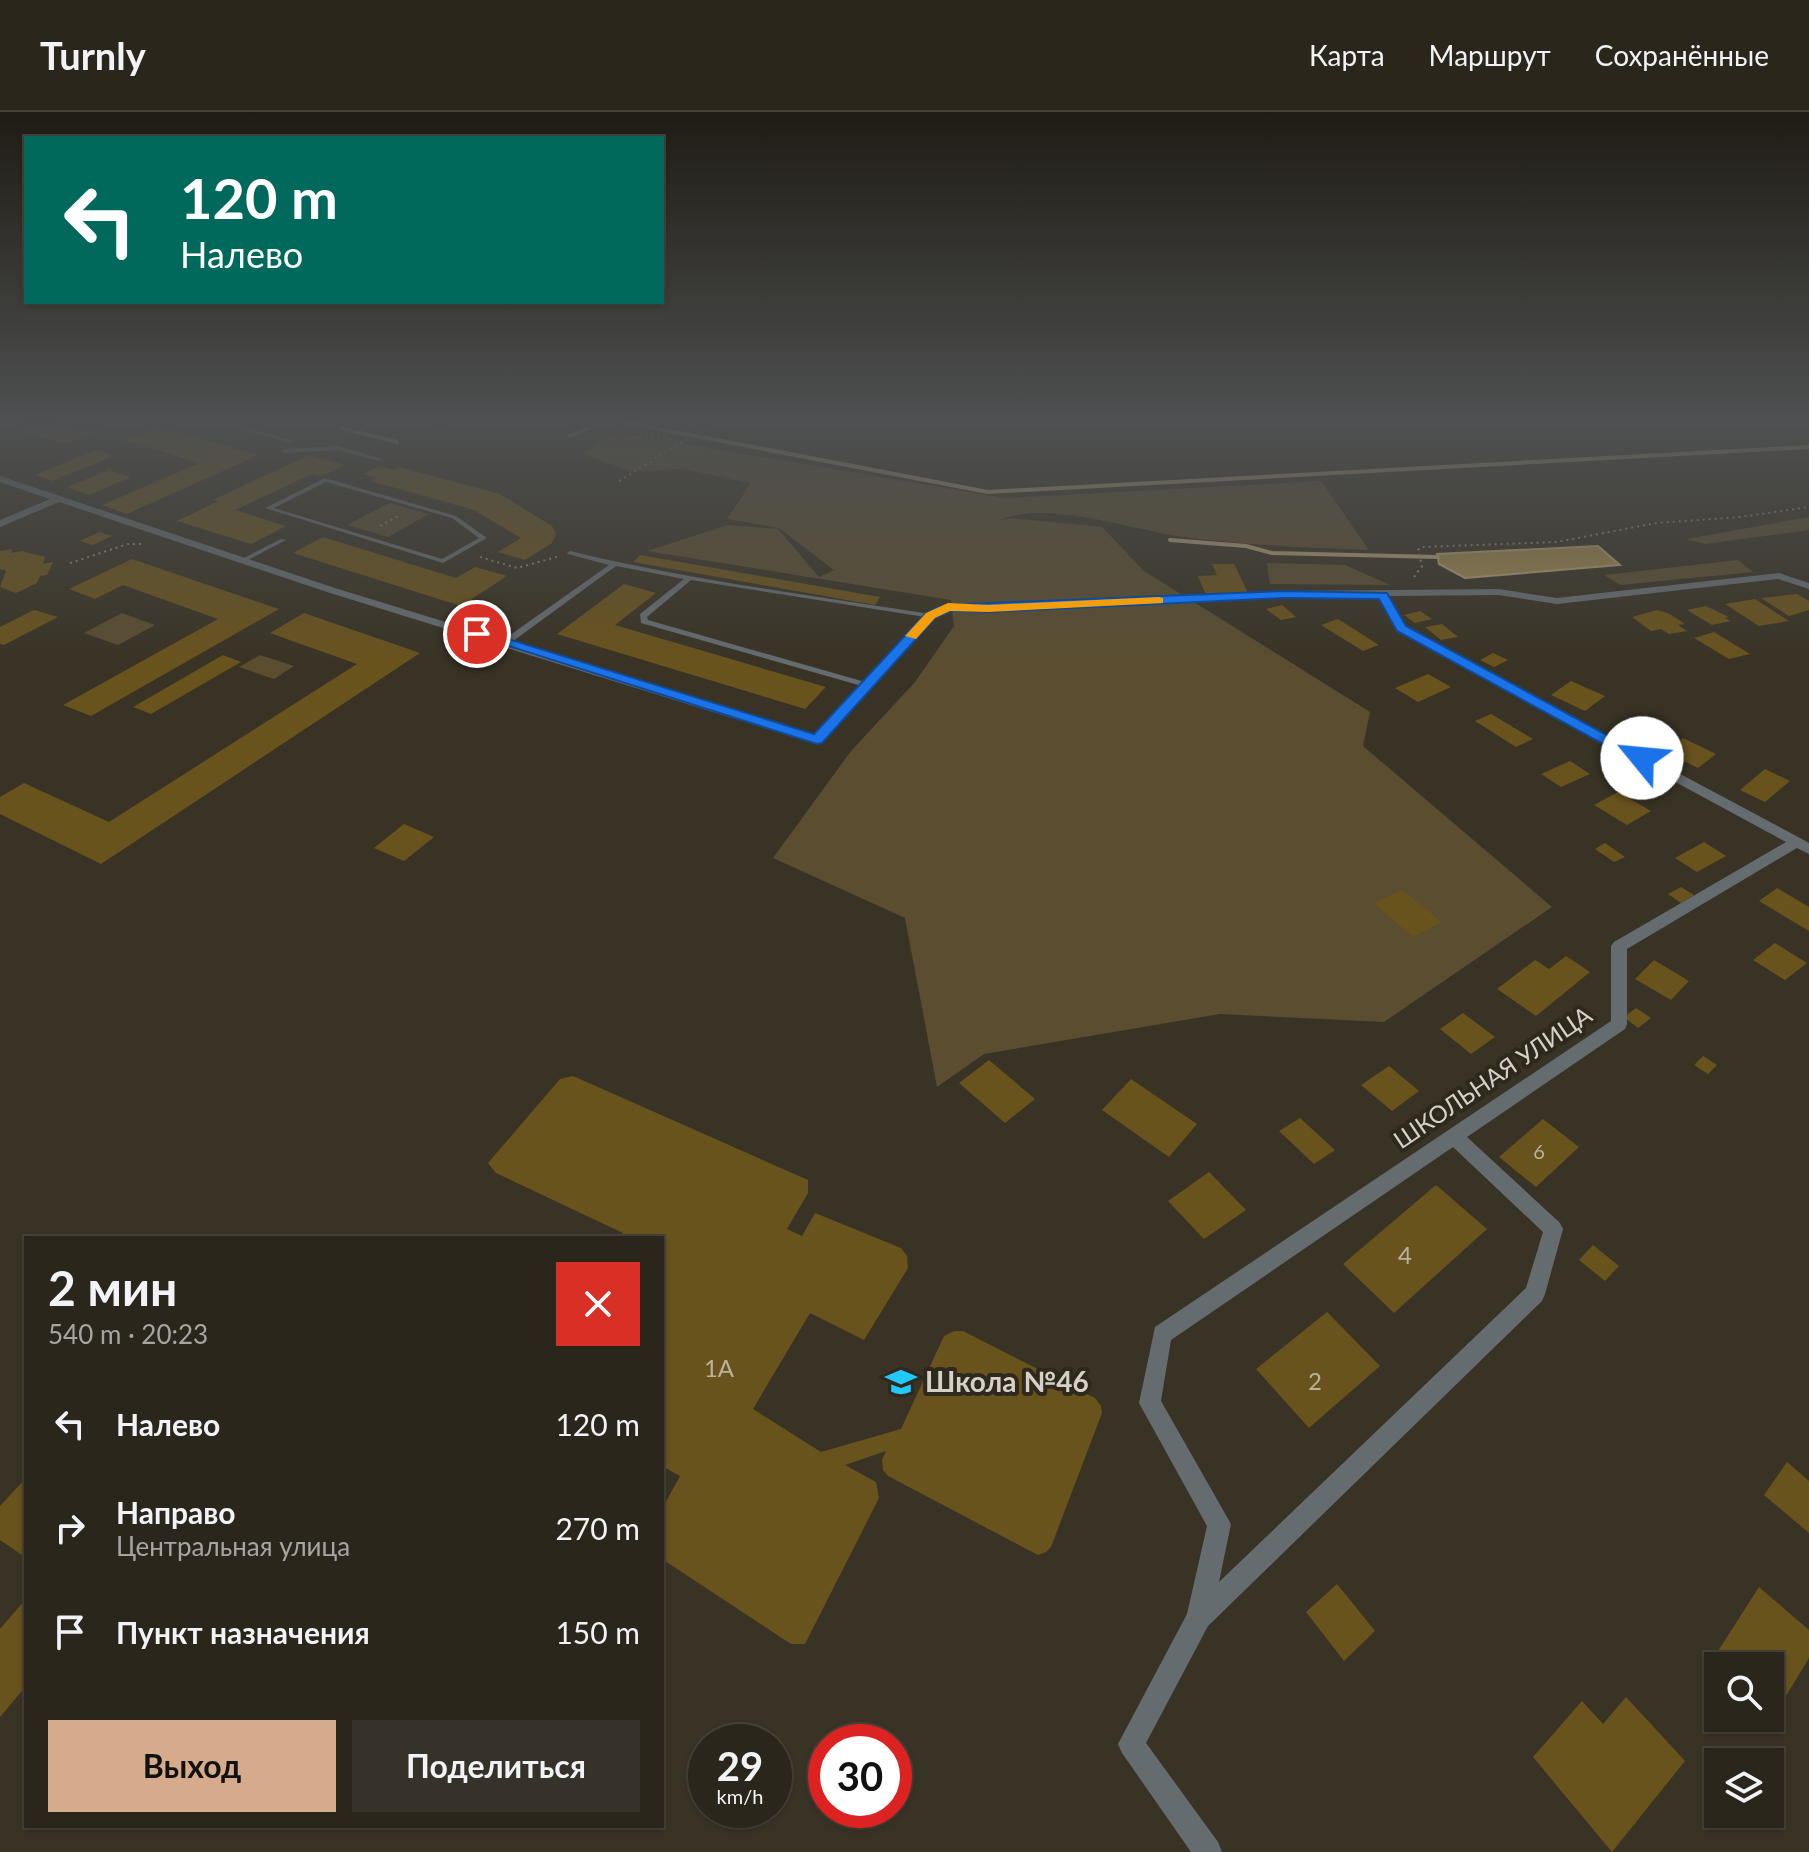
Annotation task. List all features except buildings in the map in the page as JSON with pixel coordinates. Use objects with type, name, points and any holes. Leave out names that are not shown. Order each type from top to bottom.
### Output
[{"type":"street","points":[[0,524],[53,501]]},
{"type":"street","points":[[65,501],[242,561],[817,740]]},
{"type":"street","points":[[930,616],[948,607],[988,609],[1284,594],[1499,592],[1557,601],[1779,576],[1806,582]]},
{"type":"street","points":[[1383,595],[1401,629],[1803,845]]},
{"type":"street","name":"ШКОЛЬНАЯ УЛИЦА","points":[[1199,1618],[1219,1524],[1150,1403],[1162,1334],[1619,1024],[1619,946],[1803,845]]},
{"type":"street","points":[[1208,1852],[1131,1744],[1199,1618],[1535,1294],[1553,1229],[1454,1136]]},
{"type":"lane","points":[[281,501],[268,508],[443,561],[484,537],[454,517],[399,501]]},
{"type":"lane","points":[[242,561],[283,540]]},
{"type":"lane","points":[[570,553],[690,578],[930,616]]},
{"type":"lane","points":[[506,642],[615,564]]},
{"type":"lane","points":[[690,578],[644,614],[642,620],[867,685]]},
{"type":"lane","points":[[817,740],[930,616]]},
{"type":"path","points":[[361,536],[416,506]]},
{"type":"path","points":[[1403,595],[1422,566],[1418,550],[1421,547],[1557,542],[1656,523],[1740,517],[1809,507]]},
{"type":"path","points":[[70,563],[128,544],[142,544]]},
{"type":"path","points":[[462,552],[517,568],[570,553]]},
{"type":"shaded area","points":[[739,501],[1335,501],[1369,550],[1235,543],[1041,513],[1018,515],[997,521],[1012,518],[1102,527],[1144,571],[1370,712],[1363,746],[1552,907],[1384,1022],[1220,1014],[984,1054],[937,1087],[905,918],[773,858],[851,751],[915,682],[954,626],[951,600],[647,551],[728,525],[778,529],[819,577],[834,570],[779,528],[727,519]]},
{"type":"shaded area","points":[[389,503],[429,514],[388,537],[347,525]]},
{"type":"shaded area","points":[[1809,517],[1809,530],[1705,544],[1686,539]]},
{"type":"shaded area","points":[[1598,546],[1620,565],[1465,578],[1439,564],[1437,554]]},
{"type":"shaded area","points":[[1738,560],[1753,572],[1621,585],[1604,575]]},
{"type":"shaded area","points":[[1267,563],[1345,565],[1390,585],[1270,584]]},
{"type":"shaded area","points":[[122,613],[155,625],[118,645],[84,633]]},
{"type":"shaded area","points":[[260,655],[294,666],[274,679],[239,667]]},
{"type":"waterway","points":[[1170,540],[1246,546],[1272,553],[1438,557]]},
{"type":"slow traffic","points":[[912,636],[930,616],[948,607],[988,609],[1159,600]]},
{"type":"place","name":"Школа №46","points":[[901,1382]]},
{"type":"route","points":[[477,634],[817,740],[930,616],[948,607],[988,609],[1284,594],[1383,595],[1401,629],[1642,758]]}]
